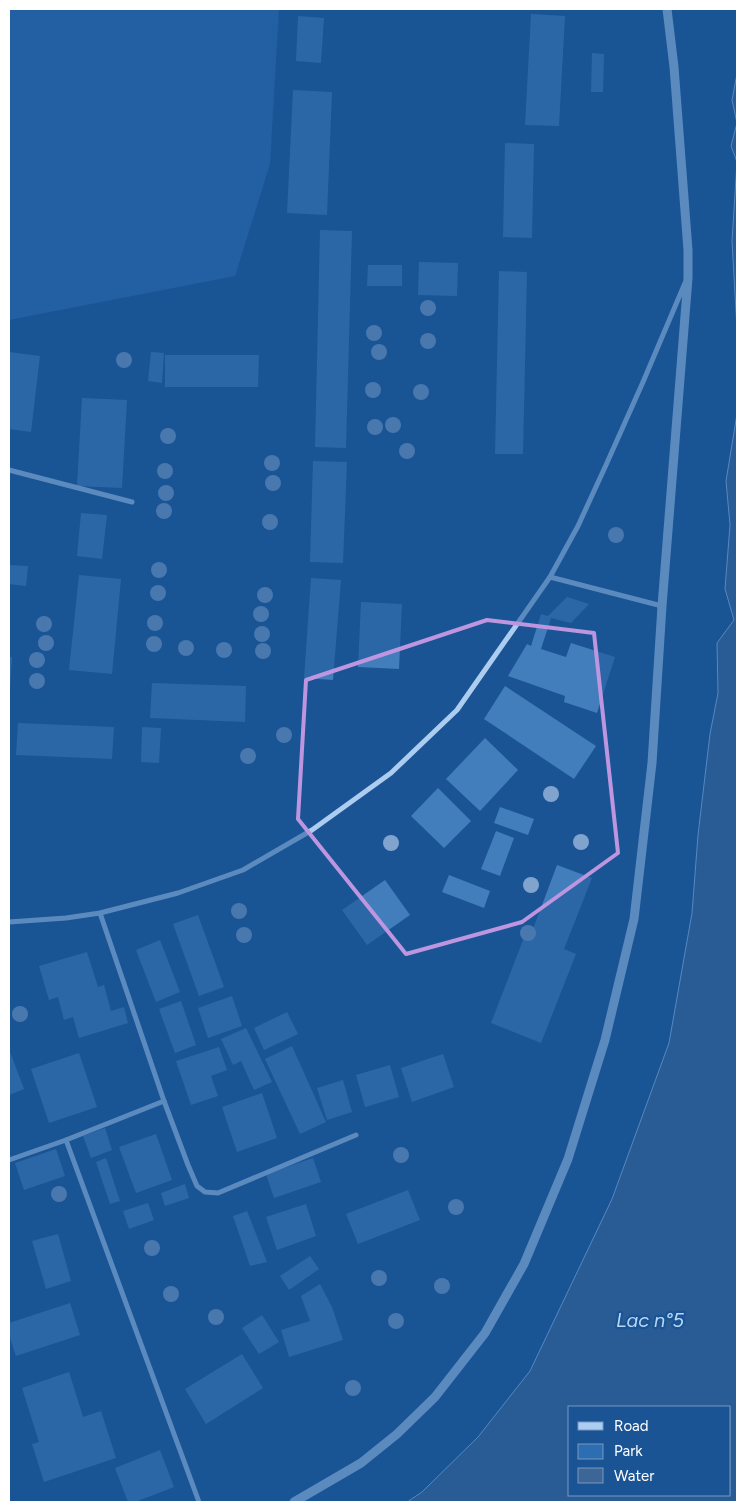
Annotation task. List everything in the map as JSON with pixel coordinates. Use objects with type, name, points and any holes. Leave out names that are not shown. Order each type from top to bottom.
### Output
[{"type":"street","points":[[294,1502],[361,1463],[397,1434],[435,1397],[485,1333],[524,1264],[568,1158],[605,1040],[634,919],[652,763],[662,606],[688,278],[688,250],[674,67],[667,9]]},
{"type":"street","points":[[9,922],[66,918],[100,913],[178,893],[243,870],[312,830],[392,773],[456,710],[550,577],[578,526],[602,474],[688,278]]},
{"type":"street","points":[[9,470],[132,502]]},
{"type":"street","points":[[550,577],[662,606]]},
{"type":"street","points":[[100,913],[164,1101],[197,1186],[205,1192],[218,1193],[356,1135]]},
{"type":"street","points":[[9,1160],[66,1140],[164,1101]]},
{"type":"street","points":[[66,1140],[199,1502]]},
{"type":"highlighted area","points":[[487,620],[594,633],[618,853],[522,922],[406,954],[298,819],[306,680]]},
{"type":"green space","points":[[9,9],[279,9],[270,164],[235,276],[9,320]]},
{"type":"water","points":[[737,74],[737,123],[732,100]]},
{"type":"water","points":[[737,123],[737,162],[731,146]]},
{"type":"water","points":[[737,162],[737,329],[732,241]]},
{"type":"water","name":"Lac n°5","points":[[737,414],[737,1502],[407,1502],[422,1492],[478,1437],[530,1371],[612,1199],[669,1043],[692,913],[698,835],[710,734],[718,693],[717,643],[734,620],[725,589],[730,525],[726,481]]},
{"type":"building","points":[[531,14],[565,16],[559,126],[525,125]]},
{"type":"building","points":[[298,16],[324,18],[321,63],[296,61]]},
{"type":"building","points":[[592,53],[604,54],[603,92],[591,92]]},
{"type":"building","points":[[293,90],[332,92],[327,215],[287,213]]},
{"type":"building","points":[[505,143],[534,144],[532,238],[503,237]]},
{"type":"building","points":[[320,230],[352,231],[346,448],[315,447]]},
{"type":"building","points":[[419,262],[458,263],[457,296],[418,295]]},
{"type":"building","points":[[368,265],[402,265],[402,286],[367,286]]},
{"type":"building","points":[[499,271],[527,272],[523,454],[495,454]]},
{"type":"building","points":[[9,352],[40,356],[31,432],[9,429]]},
{"type":"building","points":[[151,352],[164,353],[162,383],[148,381]]},
{"type":"building","points":[[165,355],[259,355],[258,387],[165,387]]},
{"type":"building","points":[[82,398],[127,400],[122,488],[77,486]]},
{"type":"building","points":[[313,461],[347,462],[343,563],[310,562]]},
{"type":"building","points":[[81,513],[107,515],[102,559],[77,556]]},
{"type":"building","points":[[9,565],[28,566],[26,586],[9,584]]},
{"type":"building","points":[[79,575],[121,579],[112,674],[69,670]]},
{"type":"building","points":[[311,578],[341,580],[333,680],[304,678]]},
{"type":"building","points":[[567,597],[589,604],[571,623],[551,618],[541,649],[566,657],[571,643],[615,657],[597,713],[564,702],[565,696],[508,676],[527,644],[531,646],[541,614],[548,616]]},
{"type":"building","points":[[361,602],[402,604],[399,669],[358,667]]},
{"type":"building","points":[[9,657],[12,657],[10,689],[9,689]]},
{"type":"building","points":[[152,683],[246,686],[245,722],[150,718]]},
{"type":"building","points":[[505,686],[596,746],[574,779],[484,719]]},
{"type":"building","points":[[18,723],[114,727],[112,759],[16,755]]},
{"type":"building","points":[[142,727],[161,728],[159,763],[141,762]]},
{"type":"building","points":[[485,738],[518,770],[480,811],[446,779]]},
{"type":"building","points":[[438,788],[471,821],[444,848],[411,816]]},
{"type":"building","points":[[500,807],[534,819],[528,835],[494,823]]},
{"type":"building","points":[[496,831],[514,838],[500,876],[481,869]]},
{"type":"building","points":[[557,865],[592,878],[564,949],[576,954],[541,1043],[491,1023],[528,927],[533,929]]},
{"type":"building","points":[[449,875],[490,891],[484,908],[442,892]]},
{"type":"building","points":[[385,880],[410,915],[367,945],[342,910]]},
{"type":"building","points":[[198,915],[224,987],[199,996],[173,924]]},
{"type":"building","points":[[160,940],[180,992],[156,1002],[136,950]]},
{"type":"building","points":[[87,952],[98,987],[104,985],[111,1011],[124,1007],[128,1023],[79,1038],[73,1017],[64,1020],[58,997],[49,1000],[39,966]]},
{"type":"building","points":[[232,996],[242,1026],[208,1038],[198,1008]]},
{"type":"building","points":[[181,1001],[196,1045],[175,1053],[159,1009]]},
{"type":"building","points":[[287,1012],[298,1034],[264,1050],[254,1028]]},
{"type":"building","points":[[246,1028],[272,1082],[254,1090],[241,1061],[233,1065],[221,1039]]},
{"type":"building","points":[[292,1046],[326,1122],[300,1134],[265,1059]]},
{"type":"building","points":[[219,1047],[227,1070],[211,1076],[218,1096],[191,1105],[176,1061]]},
{"type":"building","points":[[9,1049],[24,1089],[9,1095]]},
{"type":"building","points":[[79,1053],[97,1107],[49,1123],[31,1069]]},
{"type":"building","points":[[443,1054],[454,1087],[412,1102],[401,1068]]},
{"type":"building","points":[[390,1065],[399,1097],[365,1107],[356,1075]]},
{"type":"building","points":[[343,1080],[352,1112],[327,1120],[317,1088]]},
{"type":"building","points":[[262,1093],[277,1138],[237,1152],[222,1107]]},
{"type":"building","points":[[105,1128],[112,1150],[91,1158],[83,1136]]},
{"type":"building","points":[[156,1134],[172,1180],[136,1193],[119,1147]]},
{"type":"building","points":[[56,1149],[65,1176],[24,1190],[15,1163]]},
{"type":"building","points":[[106,1158],[120,1201],[110,1204],[96,1162]]},
{"type":"building","points":[[313,1158],[321,1182],[274,1198],[266,1174]]},
{"type":"building","points":[[185,1184],[189,1198],[165,1206],[161,1193]]},
{"type":"building","points":[[408,1190],[420,1220],[358,1244],[346,1214]]},
{"type":"building","points":[[148,1203],[154,1220],[129,1229],[123,1211]]},
{"type":"building","points":[[306,1204],[316,1236],[277,1250],[266,1217]]},
{"type":"building","points":[[247,1211],[267,1262],[250,1266],[233,1216]]},
{"type":"building","points":[[58,1234],[71,1281],[46,1289],[32,1241]]},
{"type":"building","points":[[310,1256],[319,1269],[289,1290],[280,1276]]},
{"type":"building","points":[[320,1284],[332,1307],[343,1340],[289,1357],[281,1330],[310,1321],[301,1296]]},
{"type":"building","points":[[70,1303],[80,1335],[16,1356],[9,1335],[9,1323]]},
{"type":"building","points":[[262,1315],[279,1342],[259,1354],[242,1328]]},
{"type":"building","points":[[242,1354],[263,1388],[206,1424],[185,1389]]},
{"type":"building","points":[[69,1372],[83,1417],[101,1411],[116,1458],[44,1482],[32,1444],[39,1442],[22,1388]]},
{"type":"building","points":[[160,1450],[174,1487],[135,1502],[128,1502],[115,1468]]}]
